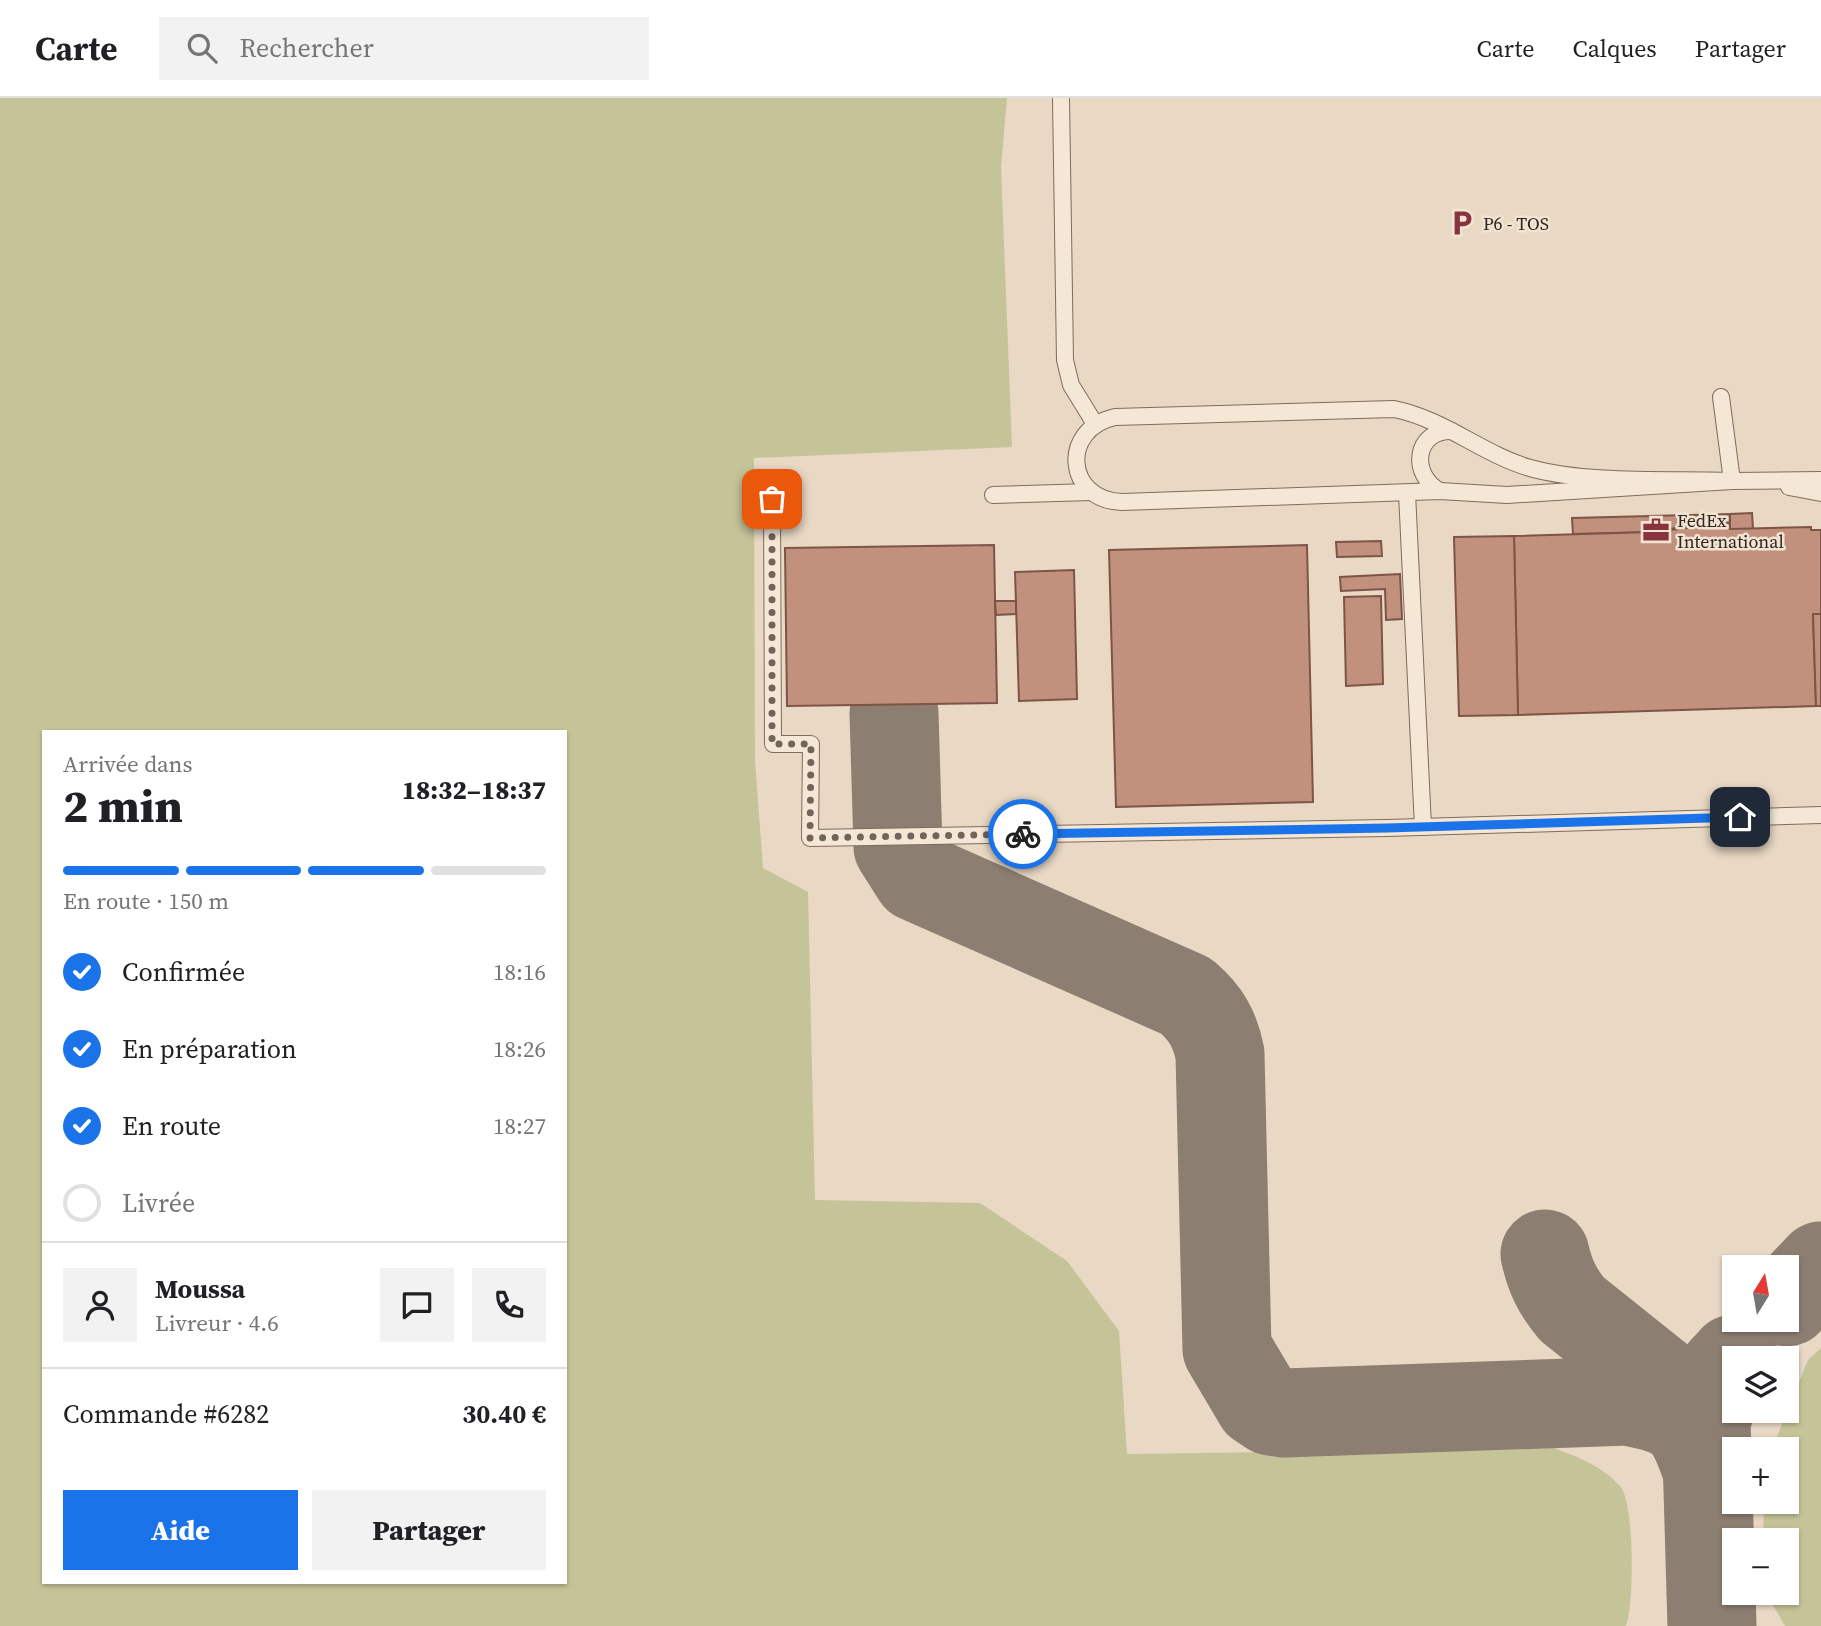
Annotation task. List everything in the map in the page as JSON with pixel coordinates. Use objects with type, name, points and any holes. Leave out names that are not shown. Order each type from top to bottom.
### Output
[{"type":"lane","points":[[1061,98],[1065,360],[1071,384],[1094,424]]},
{"type":"lane","points":[[1721,397],[1740,480]]},
{"type":"lane","points":[[1821,480],[1571,476],[1508,460],[1423,417],[1394,409],[1115,417],[1094,424],[1080,441],[1076,463],[1083,484],[1091,492],[1100,499],[1122,502],[1440,491],[1507,495],[1740,480],[1821,493]]},
{"type":"lane","points":[[1440,491],[1422,476],[1421,453],[1426,441],[1434,434],[1452,431]]},
{"type":"lane","points":[[993,495],[1091,492]]},
{"type":"lane","points":[[1407,493],[1423,827]]},
{"type":"lane","points":[[772,499],[772,744],[811,744],[810,838],[1423,827],[1821,815]]},
{"type":"green space","points":[[0,98],[1007,98],[1001,167],[1012,447],[754,458],[755,761],[763,868],[808,892],[815,1200],[980,1203],[1067,1261],[1119,1331],[1127,1454],[1554,1448],[1589,1463],[1613,1479],[1625,1496],[1632,1554],[1631,1597],[1626,1626],[0,1626]]},
{"type":"green space","points":[[1821,1348],[1821,1626],[1785,1626],[1773,1605],[1799,1605],[1799,1528],[1763,1528],[1764,1514],[1799,1514],[1799,1437],[1777,1437],[1783,1423],[1799,1423],[1799,1382],[1808,1360]]},
{"type":"building","points":[[1752,513],[1753,529],[1730,529],[1730,514]]},
{"type":"building","points":[[1730,514],[1730,523],[1656,530],[1651,516]]},
{"type":"building","points":[[1651,516],[1656,530],[1652,532],[1573,534],[1572,518]]},
{"type":"building","points":[[1730,523],[1730,529],[1811,527],[1811,530],[1821,530],[1821,614],[1813,614],[1816,706],[1518,715],[1514,536],[1652,532]]},
{"type":"building","points":[[1514,536],[1518,715],[1459,716],[1454,537]]},
{"type":"building","points":[[1381,541],[1382,556],[1337,557],[1336,542]]},
{"type":"building","points":[[994,545],[997,703],[787,706],[785,548]]},
{"type":"building","points":[[1307,545],[1313,802],[1116,807],[1109,550]]},
{"type":"building","points":[[1074,570],[1077,699],[1019,701],[1015,572]]},
{"type":"building","points":[[1400,574],[1402,619],[1386,620],[1385,589],[1341,591],[1340,577]]},
{"type":"building","points":[[1381,596],[1383,684],[1346,686],[1344,597]]},
{"type":"building","points":[[995,601],[1016,601],[1016,614],[996,615]]},
{"type":"building","points":[[1813,614],[1821,614],[1821,706],[1816,706]]},
{"type":"taxiway","points":[[894,713],[898,847],[917,877],[1186,996],[1209,1022],[1220,1054],[1227,1349],[1259,1403],[1271,1411],[1284,1413],[1628,1401],[1662,1409],[1682,1421],[1696,1441],[1708,1473]]},
{"type":"taxiway","points":[[1545,1254],[1555,1283],[1572,1309],[1662,1381],[1681,1406],[1693,1429]]},
{"type":"taxiway","points":[[1799,1289],[1821,1266]]},
{"type":"taxiway","points":[[1712,1626],[1706,1421],[1722,1372]]},
{"type":"way so far","points":[[772,499],[772,744],[811,744],[810,838],[1023,834]]},
{"type":"place","name":"P6 - TOS","points":[[1462,223]]},
{"type":"place","name":"FedEx International","points":[[1656,530]]},
{"type":"route","points":[[1023,834],[1387,828],[1740,817]]}]
